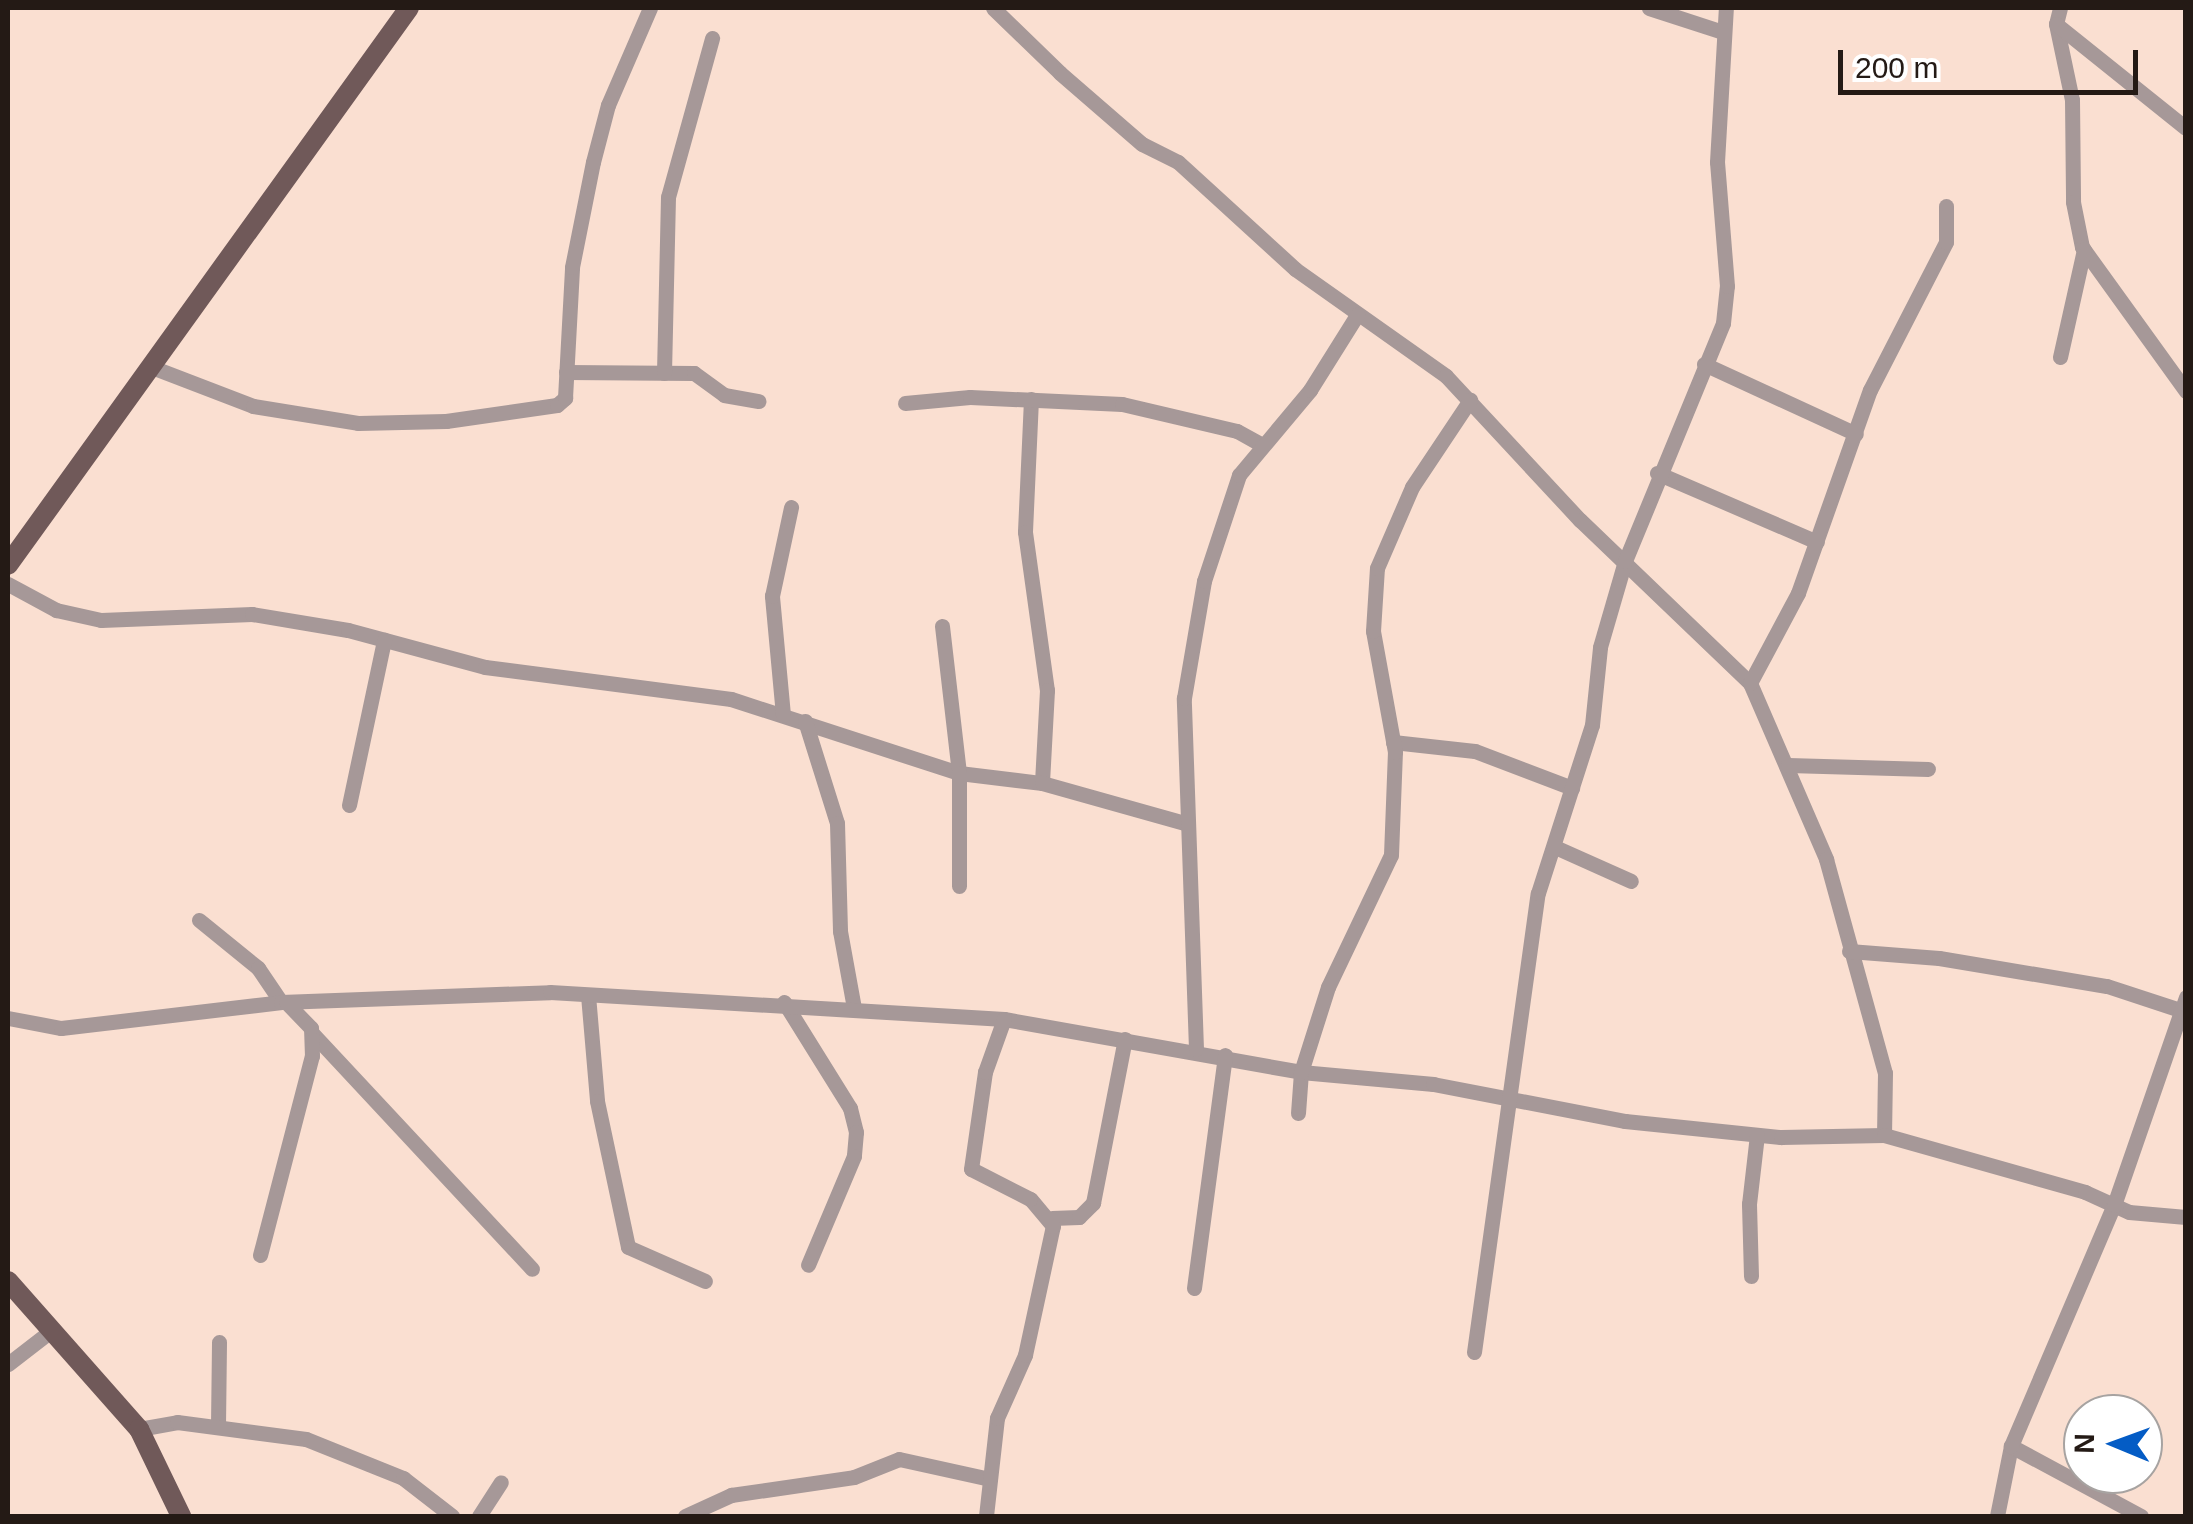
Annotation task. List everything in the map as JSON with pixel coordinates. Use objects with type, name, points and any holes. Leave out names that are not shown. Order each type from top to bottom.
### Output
[{"type":"main road","points":[[8,565],[409,8]]},
{"type":"main road","points":[[8,1281],[139,1429],[181,1516]]},
{"type":"street","points":[[150,366],[253,406],[358,423],[446,422],[557,405],[564,398],[572,268],[593,162],[614,86],[650,8]]},
{"type":"street","points":[[994,8],[1142,144],[1178,162],[1357,315],[1470,400],[1625,561],[1750,683],[1826,858],[1885,1073],[1884,1135]]},
{"type":"street","points":[[1649,8],[1723,32]]},
{"type":"street","points":[[1474,1352],[1508,1099],[1528,990],[1529,934],[1592,725],[1600,647],[1625,561],[1727,297],[1717,162],[1726,8]]},
{"type":"street","points":[[2058,16],[2186,128]]},
{"type":"street","points":[[2058,16],[2072,100],[2072,202],[2084,250],[2186,391]]},
{"type":"street","points":[[664,373],[668,197],[712,38]]},
{"type":"street","points":[[1750,683],[1816,542],[1907,310],[1946,242],[1946,206]]},
{"type":"street","points":[[2060,356],[2084,250]]},
{"type":"street","points":[[1184,823],[1189,819],[1184,698],[1204,581],[1227,500],[1258,444],[1310,390],[1357,315]]},
{"type":"street","points":[[1704,364],[1856,434]]},
{"type":"street","points":[[566,372],[694,373],[724,396],[758,401]]},
{"type":"street","points":[[905,402],[1031,399],[1155,410],[1258,444]]},
{"type":"street","points":[[1031,399],[1025,532],[1047,690],[1042,783]]},
{"type":"street","points":[[1298,1113],[1301,1072],[1328,987],[1390,855],[1393,742],[1373,631],[1377,568],[1420,473],[1470,400]]},
{"type":"street","points":[[1657,473],[1816,542]]},
{"type":"street","points":[[783,714],[772,596],[791,507]]},
{"type":"street","points":[[8,584],[56,610],[102,620],[252,614],[384,640],[485,667],[687,691],[783,714],[959,773],[1042,783],[1184,823]]},
{"type":"street","points":[[942,626],[959,773],[959,886]]},
{"type":"street","points":[[350,805],[384,640]]},
{"type":"street","points":[[806,721],[837,823],[838,909],[854,1008]]},
{"type":"street","points":[[1393,742],[1475,752],[1572,788]]},
{"type":"street","points":[[1788,764],[1928,769]]},
{"type":"street","points":[[1184,823],[1196,1049]]},
{"type":"street","points":[[1555,847],[1630,882]]},
{"type":"street","points":[[198,920],[258,968],[312,1034],[532,1269]]},
{"type":"street","points":[[1850,951],[1940,958],[2107,986],[2184,1006],[2114,1205],[2011,1446],[1998,1516]]},
{"type":"street","points":[[588,995],[597,1102],[628,1247],[706,1281]]},
{"type":"street","points":[[8,1018],[61,1028],[283,1002],[588,995],[784,1002],[1004,1019],[1225,1054],[1301,1072],[1433,1084],[1625,1121],[1757,1135],[1884,1135],[2146,1216],[2186,1217]]},
{"type":"street","points":[[784,1002],[810,1054],[850,1108],[856,1132],[854,1156],[808,1265]]},
{"type":"street","points":[[1004,1019],[985,1072],[971,1168],[1052,1218],[1079,1217],[1093,1204],[1125,1039]]},
{"type":"street","points":[[260,1255],[305,1091],[312,1034]]},
{"type":"street","points":[[1194,1288],[1225,1054]]},
{"type":"street","points":[[1751,1276],[1749,1204],[1757,1135]]},
{"type":"street","points":[[986,1516],[998,1418],[1025,1355],[1052,1218]]},
{"type":"street","points":[[8,1364],[52,1330]]},
{"type":"street","points":[[218,1425],[219,1342]]},
{"type":"street","points":[[139,1429],[218,1425],[306,1439],[372,1462],[452,1516]]},
{"type":"street","points":[[2011,1446],[2141,1516]]},
{"type":"street","points":[[685,1516],[731,1495],[854,1477],[899,1459],[990,1478]]},
{"type":"street","points":[[479,1516],[500,1482]]}]
